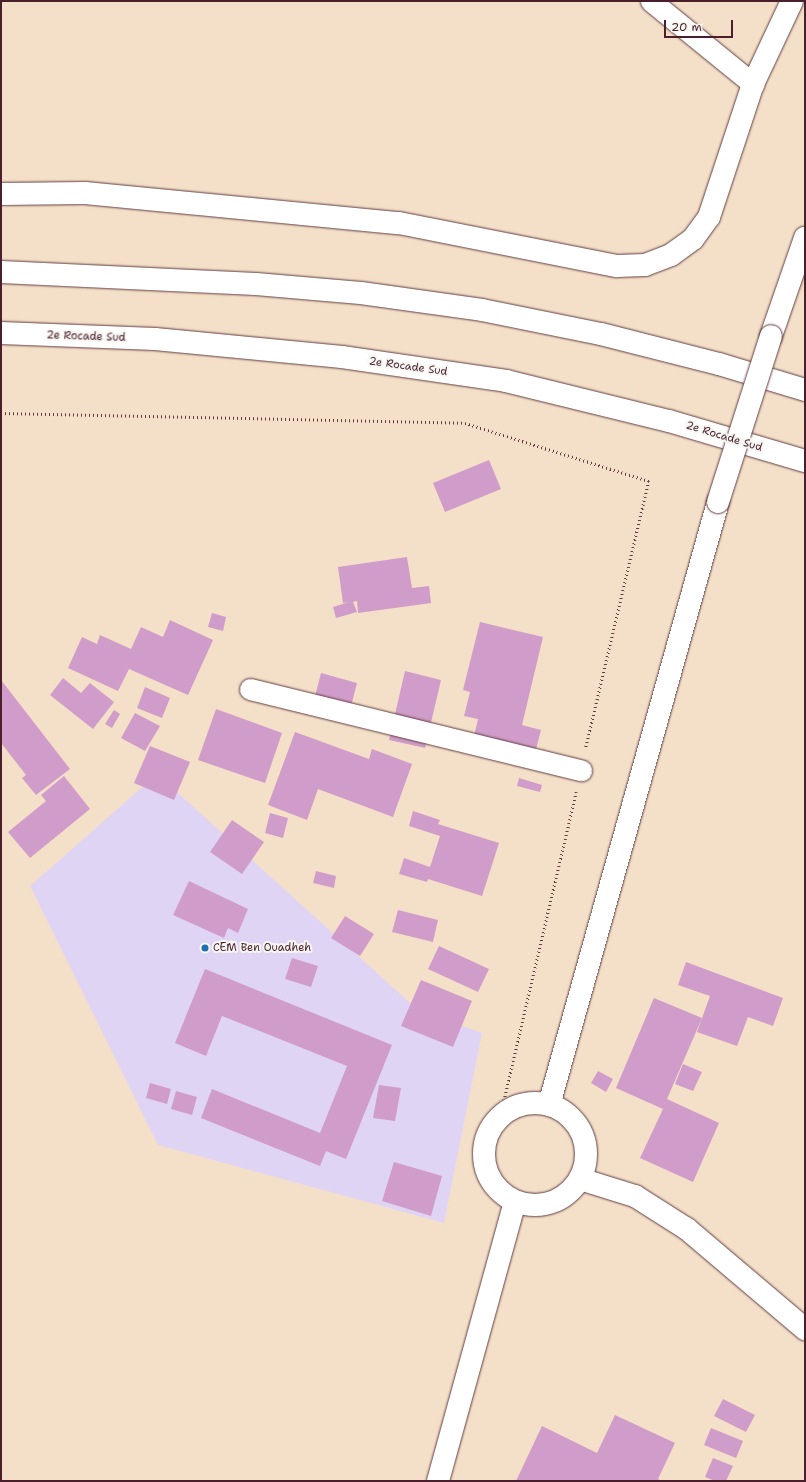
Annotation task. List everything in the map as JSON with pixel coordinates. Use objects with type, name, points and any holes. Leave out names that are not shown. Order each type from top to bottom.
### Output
[{"type":"main road","points":[[1,194],[85,193],[399,224],[617,266],[645,265],[671,255],[693,239],[709,217],[753,84],[792,1]]},
{"type":"main road","points":[[549,1105],[718,502],[771,336],[805,238]]},
{"type":"main road","points":[[1,272],[256,284],[361,293],[482,310],[608,335],[719,364],[805,390]]},
{"type":"main road","name":"2e Rocade Sud","points":[[1,333],[155,340],[327,356],[506,381],[669,421],[805,461]]},
{"type":"main road","points":[[532,1103],[549,1105],[563,1112],[574,1122],[582,1135],[586,1150],[585,1165],[580,1179],[570,1191],[558,1200],[544,1204],[529,1205],[515,1201],[501,1192],[490,1179],[484,1163],[484,1146],[488,1135],[500,1116],[515,1107],[532,1103]]},
{"type":"main road","points":[[580,1179],[635,1196],[687,1229],[805,1329]]},
{"type":"main road","points":[[438,1481],[515,1201]]},
{"type":"street","points":[[651,1],[753,84]]},
{"type":"street","points":[[250,689],[581,770]]},
{"type":"path","points":[[1,413],[466,423],[649,481],[500,1116]]},
{"type":"shaded area","name":"CEM Ben Ouadheh","points":[[157,774],[418,1010],[482,1033],[444,1223],[158,1145],[30,886]]},
{"type":"building","points":[[489,460],[501,489],[445,512],[433,483]]},
{"type":"building","points":[[407,557],[412,588],[429,586],[431,603],[358,613],[357,601],[353,602],[357,612],[336,618],[333,607],[349,602],[343,603],[338,567]]},
{"type":"building","points":[[212,613],[226,617],[223,631],[208,627]]},
{"type":"building","points":[[170,620],[213,640],[188,695],[129,669],[118,691],[68,668],[82,637],[97,644],[100,635],[131,649],[141,627],[163,637]]},
{"type":"building","points":[[480,622],[543,637],[522,725],[541,730],[531,769],[470,754],[478,719],[464,716],[470,692],[463,690]]},
{"type":"building","points":[[405,671],[441,680],[425,748],[389,740]]},
{"type":"building","points":[[321,673],[357,683],[347,722],[311,712]]},
{"type":"building","points":[[63,678],[81,693],[90,683],[114,702],[93,729],[50,695]]},
{"type":"building","points":[[1,680],[70,769],[36,795],[22,778],[26,775],[1,743]]},
{"type":"building","points":[[145,687],[170,698],[162,718],[137,708]]},
{"type":"building","points":[[216,709],[282,733],[265,783],[198,760]]},
{"type":"building","points":[[114,710],[120,714],[112,728],[105,724]]},
{"type":"building","points":[[135,713],[160,726],[145,751],[121,738]]},
{"type":"building","points":[[295,732],[369,759],[372,749],[412,764],[393,817],[318,789],[307,820],[268,805]]},
{"type":"building","points":[[150,746],[190,762],[174,800],[134,783]]},
{"type":"building","points":[[64,776],[90,809],[30,858],[8,832],[46,801],[41,795]]},
{"type":"building","points":[[519,778],[542,785],[540,792],[517,786]]},
{"type":"building","points":[[413,811],[440,820],[438,824],[499,843],[482,896],[428,879],[427,882],[399,874],[404,858],[430,867],[440,836],[409,826]]},
{"type":"building","points":[[270,813],[288,818],[283,838],[265,833]]},
{"type":"building","points":[[232,820],[264,842],[242,874],[210,852]]},
{"type":"building","points":[[316,871],[336,876],[334,888],[313,883]]},
{"type":"building","points":[[189,881],[248,909],[238,933],[228,928],[224,938],[173,915]]},
{"type":"building","points":[[398,910],[438,920],[433,942],[392,932]]},
{"type":"building","points":[[345,916],[374,934],[360,956],[331,938]]},
{"type":"building","points":[[439,946],[489,969],[478,992],[428,969]]},
{"type":"building","points":[[292,958],[318,966],[311,987],[285,979]]},
{"type":"building","points":[[686,962],[783,998],[773,1026],[748,1017],[737,1046],[697,1032],[710,996],[678,985]]},
{"type":"building","points":[[205,969],[392,1045],[346,1159],[326,1151],[320,1166],[201,1118],[212,1089],[320,1133],[347,1066],[222,1016],[206,1056],[175,1043]]},
{"type":"building","points":[[421,980],[472,1001],[453,1047],[401,1026]]},
{"type":"building","points":[[654,998],[702,1018],[667,1099],[719,1123],[693,1182],[640,1158],[663,1109],[616,1088]]},
{"type":"building","points":[[683,1064],[702,1072],[693,1091],[675,1084]]},
{"type":"building","points":[[598,1071],[613,1079],[606,1092],[591,1083]]},
{"type":"building","points":[[150,1083],[171,1089],[167,1104],[146,1098]]},
{"type":"building","points":[[379,1085],[401,1088],[395,1121],[373,1118]]},
{"type":"building","points":[[176,1091],[197,1097],[192,1115],[171,1109]]},
{"type":"building","points":[[394,1162],[442,1176],[431,1216],[382,1201]]},
{"type":"building","points":[[723,1399],[755,1415],[746,1432],[714,1416]]},
{"type":"building","points":[[615,1415],[675,1443],[658,1479],[662,1481],[516,1481],[542,1426],[597,1453]]},
{"type":"building","points":[[711,1428],[743,1441],[736,1458],[704,1445]]},
{"type":"building","points":[[713,1458],[733,1466],[726,1481],[715,1481],[705,1477]]},
{"type":"place","name":"CEM Ben Ouadheh","points":[[205,948]]}]
